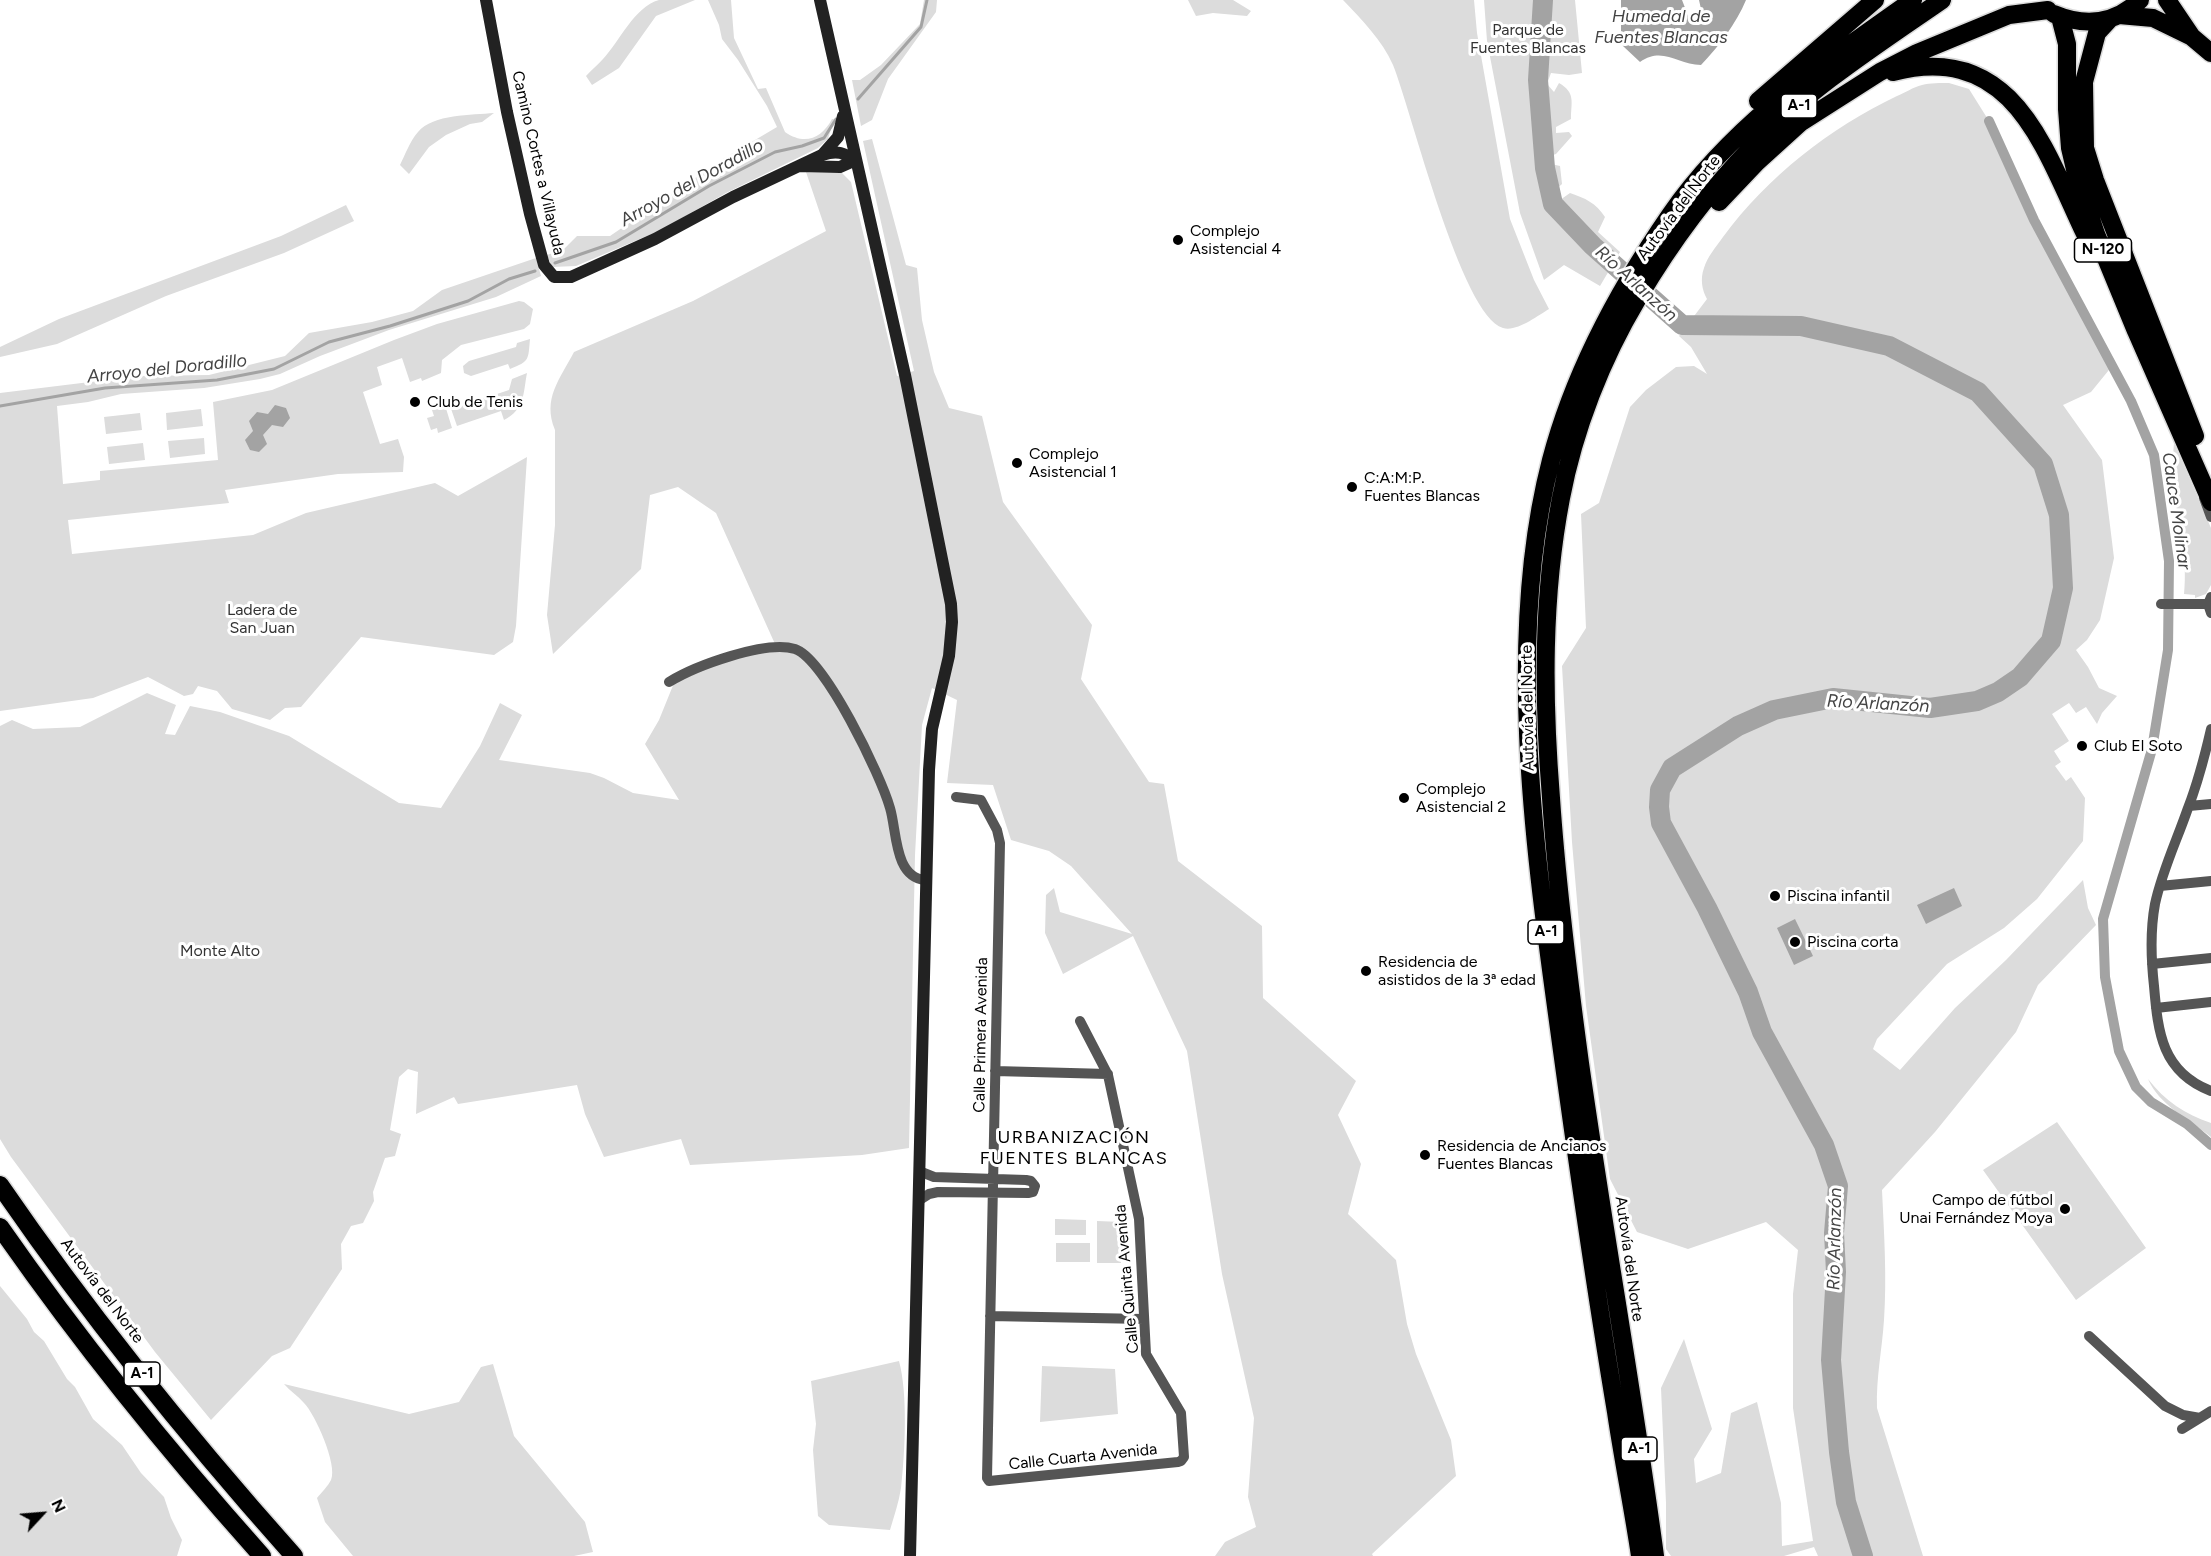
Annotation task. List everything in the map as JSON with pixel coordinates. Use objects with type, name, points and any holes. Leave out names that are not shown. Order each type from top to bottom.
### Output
[{"type":"highway","points":[[1672,231],[1695,170],[1749,110],[1875,0]]},
{"type":"highway","name":"A-1","points":[[1672,231],[1714,162],[1768,108],[1824,62],[1912,0]]},
{"type":"highway","name":"Autovía del Norte","points":[[1620,1436],[1554,999],[1530,773],[1527,690],[1534,549],[1552,458],[1562,428],[1562,405],[1638,297],[1672,231],[1709,195],[1753,145],[1777,124],[1821,87],[1942,0]]},
{"type":"highway","name":"N-120","points":[[2140,0],[2097,33],[2084,82],[2085,148],[2094,180],[2204,474],[2211,502]]},
{"type":"highway","points":[[2167,0],[2192,37]]},
{"type":"highway","points":[[1600,353],[1628,266],[1672,231],[1714,207],[1757,162],[1800,123],[1917,53],[2009,15],[2048,9],[2070,21],[2089,23],[2114,18],[2152,18],[2192,37],[2211,53]]},
{"type":"highway","name":"N-120","points":[[2048,9],[2067,44],[2067,109],[2073,162],[2093,224],[2136,331],[2204,474]]},
{"type":"highway","points":[[1861,85],[1894,72],[1920,67],[1940,67],[1968,73],[2002,89],[2018,105],[2035,132],[2102,270],[2136,331]]},
{"type":"highway","name":"Autovía del Norte","points":[[1600,353],[1590,399],[1562,493],[1554,540],[1547,622],[1546,708],[1555,850],[1564,943],[1588,1119],[1655,1556]]},
{"type":"highway","name":"Autovía del Norte","points":[[0,1185],[86,1305],[210,1461],[294,1556]]},
{"type":"highway","name":"A-1","points":[[0,1227],[39,1282],[118,1384],[194,1478],[262,1556]]},
{"type":"highway","points":[[1620,1436],[1640,1556]]},
{"type":"highway","name":"A-1","points":[[1620,1436],[1635,1556]]},
{"type":"main road","name":"Camino Cortes a Villayuda","points":[[486,0],[507,112],[530,214],[544,265],[554,277],[572,277],[655,239],[733,197],[822,155],[838,137],[843,122],[844,108]]},
{"type":"main road","points":[[820,0],[939,535],[952,613],[947,666],[932,729],[925,880],[910,1556]]},
{"type":"main road","points":[[822,155],[832,151],[854,158]]},
{"type":"main road","points":[[840,167],[854,158]]},
{"type":"main road","name":"Camino Cortes a Villayuda","points":[[798,166],[840,167]]},
{"type":"main road","points":[[840,167],[850,171],[860,180]]},
{"type":"street","points":[[2204,474],[2211,517]]},
{"type":"street","points":[[2161,604],[2210,605]]},
{"type":"street","points":[[669,682],[696,667],[763,649],[779,646],[804,654],[831,688],[882,783],[895,827],[901,859],[912,875],[925,880]]},
{"type":"street","points":[[2211,729],[2189,806],[2160,886],[2152,919],[2152,964],[2162,1042],[2172,1062],[2192,1083],[2211,1091]]},
{"type":"street","name":"Calle Primera Avenida","points":[[956,797],[981,800],[997,830],[1000,843],[987,1480]]},
{"type":"street","points":[[2189,806],[2211,804]]},
{"type":"street","points":[[2160,886],[2211,881]]},
{"type":"street","points":[[2152,964],[2211,958]]},
{"type":"street","points":[[2156,1008],[2211,1002]]},
{"type":"street","name":"Calle Quinta Avenida","points":[[1080,1022],[1108,1074],[1138,1211],[1146,1354],[1181,1413],[1184,1457],[1181,1461]]},
{"type":"street","points":[[995,1071],[1108,1074]]},
{"type":"street","points":[[918,1201],[929,1194],[938,1192],[1029,1193],[1033,1192],[1035,1186],[1031,1181],[1026,1180],[934,1177],[919,1171]]},
{"type":"street","points":[[990,1316],[1144,1319]]},
{"type":"street","points":[[2090,1336],[2165,1406],[2183,1415],[2200,1418]]},
{"type":"street","points":[[2182,1429],[2211,1411]]},
{"type":"street","name":"Calle Cuarta Avenida","points":[[987,1480],[1181,1461]]},
{"type":"green space","points":[[659,0],[695,0],[656,16],[619,68],[592,85],[586,76],[609,52],[635,17],[650,4]]},
{"type":"green space","points":[[708,0],[731,0],[734,38],[758,89],[766,88],[785,132],[799,139],[812,138],[823,131],[834,119],[828,139],[818,148],[726,193],[661,230],[576,266],[552,267],[547,255],[564,249],[577,236],[610,236],[723,159],[777,127],[767,106],[722,39],[719,25]]},
{"type":"green space","points":[[924,0],[937,0],[936,12],[888,79],[872,120],[861,126],[852,80],[860,80],[881,65],[920,24]]},
{"type":"green space","points":[[1188,0],[1233,0],[1251,11],[1247,16],[1213,13],[1196,16]]},
{"type":"green space","points":[[1343,0],[1474,0],[1477,33],[1510,219],[1534,280],[1549,309],[1527,323],[1514,328],[1503,328],[1487,315],[1471,288],[1454,251],[1393,65],[1377,39]]},
{"type":"green space","name":"Parque de Fuentes Blancas","points":[[1484,0],[1575,0],[1582,73],[1569,75],[1551,73],[1547,84],[1554,92],[1559,83],[1568,90],[1572,103],[1571,119],[1556,127],[1556,133],[1569,132],[1572,136],[1556,154],[1550,156],[1551,164],[1560,166],[1562,184],[1553,192],[1560,200],[1570,193],[1585,199],[1598,208],[1605,217],[1598,232],[1620,252],[1600,286],[1564,265],[1544,280],[1520,213],[1487,41]]},
{"type":"green space","points":[[1949,83],[1969,89],[1989,121],[2034,220],[2113,365],[2091,392],[2063,405],[2102,460],[2114,558],[2100,620],[2087,640],[2076,650],[2099,688],[2117,696],[2102,713],[2097,724],[2086,707],[2076,713],[2069,703],[2052,714],[2069,741],[2054,751],[2061,762],[2055,766],[2066,781],[2071,777],[2085,798],[2083,841],[2037,899],[2004,928],[1947,964],[1877,1039],[1873,1049],[1900,1070],[1955,1008],[2006,960],[2083,880],[2088,908],[2096,925],[2038,985],[2016,1032],[1935,1132],[1882,1190],[1885,1288],[1877,1408],[1923,1556],[1818,1556],[1814,1547],[1784,1556],[1671,1556],[1666,1549],[1661,1388],[1684,1339],[1712,1429],[1694,1459],[1696,1483],[1721,1473],[1731,1413],[1757,1402],[1781,1503],[1782,1546],[1813,1541],[1793,1408],[1793,1294],[1798,1250],[1766,1222],[1688,1249],[1637,1232],[1610,1179],[1586,1006],[1572,842],[1562,666],[1586,628],[1581,514],[1599,503],[1630,407],[1646,390],[1676,367],[1694,366],[1707,374],[1691,347],[1679,336],[1707,299],[1702,280],[1707,260],[1740,215],[1759,194],[1801,156],[1848,123],[1915,87]]},
{"type":"green space","points":[[494,113],[482,122],[470,124],[446,135],[429,147],[409,174],[400,165],[418,132],[425,126],[453,116]]},
{"type":"green space","name":"Monte Alto","points":[[872,139],[906,265],[917,268],[922,320],[934,372],[949,408],[982,416],[1003,502],[1092,625],[1081,679],[1149,782],[1164,784],[1178,861],[1262,926],[1263,998],[1356,1081],[1338,1115],[1361,1164],[1348,1214],[1396,1260],[1407,1324],[1416,1354],[1451,1440],[1456,1476],[1372,1554],[1373,1556],[1215,1556],[1225,1542],[1256,1527],[1248,1497],[1254,1418],[1222,1274],[1187,1051],[1133,936],[1063,974],[1045,933],[1046,895],[1054,888],[1060,912],[1132,934],[1071,866],[1049,851],[1011,840],[993,785],[947,783],[957,700],[932,688],[922,725],[915,855],[909,1148],[862,1155],[690,1165],[681,1139],[604,1157],[585,1114],[577,1085],[458,1104],[454,1097],[416,1114],[418,1072],[408,1069],[399,1077],[390,1130],[401,1134],[395,1156],[385,1158],[373,1192],[374,1201],[363,1223],[351,1226],[341,1244],[342,1269],[290,1348],[272,1356],[211,1420],[155,1352],[0,1139],[0,726],[12,720],[33,729],[80,727],[147,693],[176,705],[165,734],[175,735],[190,706],[220,712],[289,736],[399,803],[441,808],[480,746],[500,703],[522,715],[499,760],[590,773],[633,793],[679,800],[645,744],[659,720],[676,678],[775,644],[716,513],[678,487],[650,495],[641,569],[553,654],[547,615],[555,525],[555,430],[551,409],[554,390],[574,352],[693,301],[826,231],[806,172],[842,173],[851,182],[897,376],[914,371],[863,141]]},
{"type":"green space","points":[[346,205],[354,221],[284,253],[166,296],[57,344],[0,357],[0,347],[59,319],[281,236]]},
{"type":"green space","name":"Ladera de San Juan","points":[[536,258],[541,276],[496,297],[389,330],[280,374],[204,388],[121,394],[57,406],[63,484],[100,480],[100,471],[218,460],[213,402],[272,390],[437,324],[519,301],[524,302],[533,309],[530,324],[524,329],[461,345],[442,360],[441,373],[422,381],[421,378],[410,382],[402,358],[377,367],[382,385],[363,392],[380,444],[398,439],[404,457],[403,472],[338,474],[225,490],[229,503],[68,520],[72,554],[253,535],[306,513],[435,483],[458,496],[527,457],[513,642],[494,655],[361,637],[301,707],[285,708],[270,720],[232,709],[217,691],[198,686],[193,694],[184,696],[148,677],[93,698],[0,711],[0,393],[139,376],[209,375],[285,356],[309,333],[372,322],[413,311],[442,290]]},
{"type":"green space","points":[[530,339],[525,362],[510,369],[508,364],[471,376],[464,373],[463,366],[469,361],[516,347],[517,343]]},
{"type":"green space","points":[[527,373],[522,400],[511,416],[504,420],[501,411],[457,426],[449,403],[459,399],[461,406],[509,390],[512,379]]},
{"type":"green space","points":[[444,402],[452,428],[438,433],[437,428],[431,430],[427,418],[434,416],[431,407]]},
{"type":"green space","points":[[201,409],[203,426],[167,430],[166,413]]},
{"type":"green space","points":[[140,413],[142,430],[106,434],[104,417]]},
{"type":"green space","points":[[204,438],[205,454],[170,458],[168,441]]},
{"type":"green space","points":[[143,443],[145,460],[109,464],[107,447]]},
{"type":"green space","points":[[2174,443],[2211,528],[2211,585],[2206,594],[2195,598],[2195,595],[2184,594],[2184,553],[2172,481]]},
{"type":"green space","points":[[2148,1079],[2176,1106],[2211,1123],[2211,1137],[2167,1104]]},
{"type":"green space","name":"Campo de fútbol Unai Fernández Moya","points":[[2057,1122],[2146,1248],[2076,1300],[1983,1170]]},
{"type":"green space","points":[[1055,1219],[1086,1220],[1086,1235],[1055,1235]]},
{"type":"green space","points":[[1097,1221],[1122,1222],[1121,1263],[1097,1263]]},
{"type":"green space","points":[[1056,1243],[1090,1243],[1090,1262],[1056,1262]]},
{"type":"green space","points":[[0,1286],[27,1319],[34,1332],[44,1341],[93,1419],[122,1445],[141,1473],[164,1497],[182,1540],[177,1556],[0,1556]]},
{"type":"green space","points":[[899,1361],[905,1406],[904,1458],[898,1504],[890,1530],[829,1525],[818,1516],[813,1450],[816,1424],[811,1381]]},
{"type":"green space","points":[[493,1364],[514,1436],[585,1522],[593,1552],[574,1556],[353,1556],[325,1522],[317,1498],[330,1482],[332,1473],[324,1440],[309,1409],[284,1384],[409,1414],[459,1402],[481,1367]]},
{"type":"green space","points":[[1042,1366],[1115,1369],[1118,1414],[1040,1422]]},
{"type":"water","name":"Humedal de Fuentes Blancas","points":[[1621,0],[1682,0],[1689,18],[1694,19],[1699,16],[1701,9],[1699,0],[1746,0],[1726,34],[1701,65],[1663,56],[1648,58],[1640,62],[1623,46],[1621,41]]},
{"type":"water","points":[[275,405],[286,408],[290,418],[283,427],[272,425],[263,435],[267,444],[259,452],[250,450],[245,440],[253,431],[249,421],[257,412],[268,414]]},
{"type":"water","points":[[1954,888],[1962,906],[1926,924],[1917,905]]},
{"type":"water","name":"Piscina corta","points":[[1795,919],[1813,956],[1794,965],[1777,928]]},
{"type":"waterway","name":"Arroyo del Doradillo","points":[[858,99],[921,27],[927,0]]},
{"type":"waterway","name":"Río Arlanzón","points":[[1543,0],[1538,80],[1545,168],[1553,204],[1593,246],[1682,325],[1801,326],[1889,346],[1978,392],[2043,464],[2059,515],[2063,588],[2051,641],[2020,677],[1998,692],[1977,701],[1930,708],[1833,698],[1774,710],[1738,726],[1672,768],[1660,790],[1661,823],[1707,908],[1748,992],[1762,1032],[1824,1145],[1838,1186],[1834,1233],[1836,1272],[1831,1360],[1846,1502],[1863,1556]]},
{"type":"waterway","name":"Arroyo del Doradillo","points":[[555,263],[616,242],[709,186],[775,152],[824,138],[836,119]]},
{"type":"waterway","name":"Cauce Molinar","points":[[1989,121],[2034,220],[2131,401],[2154,455],[2169,561],[2168,650],[2152,749],[2103,919],[2105,977],[2119,1051],[2136,1087],[2151,1102],[2187,1124],[2211,1145]]},
{"type":"waterway","name":"Arroyo del Doradillo","points":[[0,406],[105,388],[217,380],[274,369],[329,342],[390,326],[468,301],[509,279],[535,271]]},
{"type":"place","name":"Complejo Asistencial 4","points":[[1178,240]]},
{"type":"place","name":"Club de Tenis","points":[[415,402]]},
{"type":"place","name":"Complejo Asistencial 1","points":[[1017,463]]},
{"type":"place","name":"C:A:M:P. Fuentes Blancas","points":[[1352,487]]},
{"type":"place","name":"Club El Soto","points":[[2082,746]]},
{"type":"place","name":"Complejo Asistencial 2","points":[[1404,798]]},
{"type":"place","name":"Piscina infantil","points":[[1775,896]]},
{"type":"place","name":"Piscina corta","points":[[1795,942]]},
{"type":"place","name":"Residencia de asistidos de la 3ª edad","points":[[1366,971]]},
{"type":"place","name":"Residencia de Ancianos Fuentes Blancas","points":[[1425,1155]]},
{"type":"place","name":"Campo de fútbol Unai Fernández Moya","points":[[2065,1209]]},
{"type":"district","name":"URBANIZACIÓN FUENTES BLANCAS","points":[[1074,1148]]}]
